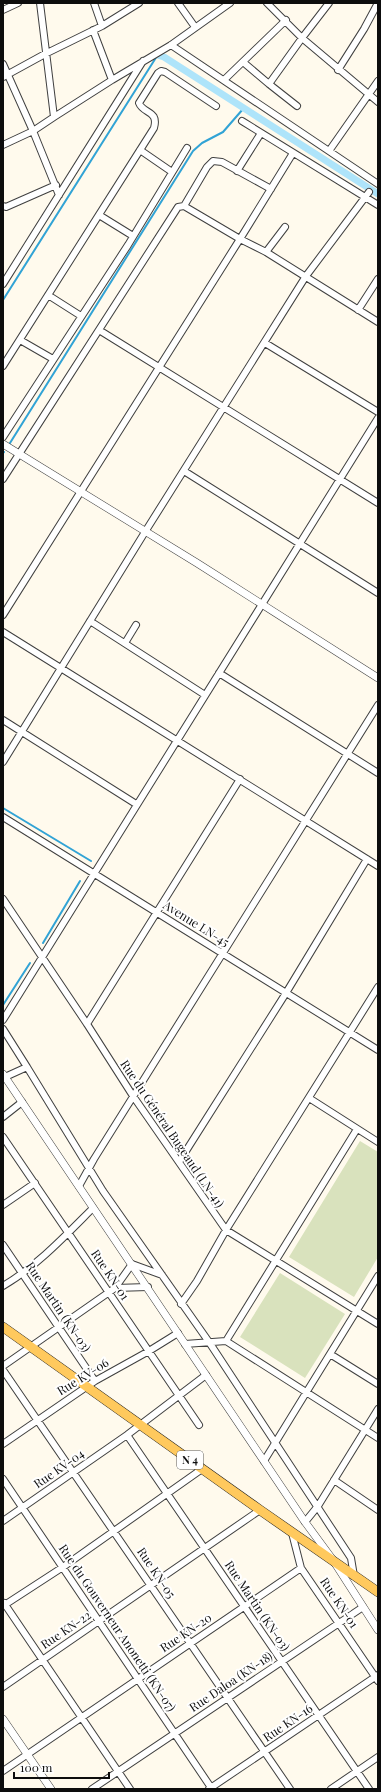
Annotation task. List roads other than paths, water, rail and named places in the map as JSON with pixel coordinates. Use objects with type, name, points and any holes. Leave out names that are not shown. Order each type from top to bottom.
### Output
[{"type":"main road","name":"N 4","points":[[3,1327],[91,1384],[139,1425],[378,1592]]},
{"type":"street","points":[[3,10],[18,3]]},
{"type":"street","points":[[40,3],[45,54],[54,117]]},
{"type":"street","points":[[94,3],[102,26]]},
{"type":"street","points":[[5,76],[45,54],[102,26],[139,3]]},
{"type":"street","points":[[178,3],[195,27]]},
{"type":"street","points":[[267,3],[286,20],[302,38],[338,70],[378,102]]},
{"type":"street","points":[[269,84],[329,3]]},
{"type":"street","points":[[338,70],[364,29],[378,3]]},
{"type":"street","points":[[3,145],[33,131],[142,61],[171,45],[228,4]]},
{"type":"street","points":[[224,80],[286,20]]},
{"type":"street","points":[[93,30],[112,80]]},
{"type":"street","points":[[171,45],[376,183]]},
{"type":"street","points":[[3,284],[142,61]]},
{"type":"street","points":[[242,62],[297,106]]},
{"type":"street","points":[[3,64],[5,76],[33,131],[59,194]]},
{"type":"street","points":[[3,366],[155,124],[153,115],[141,107],[139,103],[161,71],[216,106]]},
{"type":"street","points":[[329,151],[369,96],[378,81]]},
{"type":"street","points":[[242,121],[293,153],[367,194],[378,205]]},
{"type":"street","points":[[237,171],[261,133]]},
{"type":"street","points":[[3,437],[133,236],[187,148]]},
{"type":"street","points":[[140,150],[172,172]]},
{"type":"street","points":[[3,615],[293,153]]},
{"type":"street","points":[[184,206],[210,163],[213,161],[222,162],[271,189]]},
{"type":"street","points":[[3,206],[6,207],[56,185]]},
{"type":"street","points":[[3,762],[306,276],[367,194]]},
{"type":"street","points":[[3,479],[176,208],[184,206],[240,239],[266,252],[378,322]]},
{"type":"street","points":[[99,215],[133,236]]},
{"type":"street","points":[[266,252],[285,227]]},
{"type":"street","points":[[358,310],[378,278]]},
{"type":"street","points":[[48,295],[81,316]]},
{"type":"street","points":[[98,330],[378,503]]},
{"type":"street","points":[[20,340],[53,359]]},
{"type":"street","points":[[265,343],[378,412]]},
{"type":"street","points":[[3,1020],[93,873],[378,418]]},
{"type":"street","points":[[3,444],[378,678]]},
{"type":"street","points":[[184,471],[378,593]]},
{"type":"street","points":[[90,621],[205,695]]},
{"type":"street","points":[[125,643],[136,625]]},
{"type":"street","points":[[3,632],[378,866]]},
{"type":"street","points":[[219,673],[378,773]]},
{"type":"street","points":[[79,1186],[89,1166],[132,1096],[378,705]]},
{"type":"street","points":[[3,720],[136,804]]},
{"type":"street","points":[[87,1024],[240,779]]},
{"type":"street","name":"Avenue LN-45","points":[[3,817],[378,1050]]},
{"type":"street","points":[[179,1162],[286,993],[367,859]]},
{"type":"street","name":"Rue du Général Bugeaud (LN-41)","points":[[3,899],[87,1024],[132,1096],[226,1230],[378,1324]]},
{"type":"street","points":[[181,1304],[378,987]]},
{"type":"street","points":[[3,1029],[89,1166],[103,1191],[209,1342],[318,1506],[351,1558],[354,1576]]},
{"type":"street","points":[[27,1067],[4,1076],[148,1287],[305,1522],[333,1560],[378,1630]]},
{"type":"street","points":[[309,1098],[378,1142]]},
{"type":"street","points":[[3,1117],[22,1102]]},
{"type":"street","points":[[226,1341],[357,1129]]},
{"type":"street","name":"Rue KN-01","points":[[3,1136],[199,1425]]},
{"type":"street","points":[[3,1205],[35,1183]]},
{"type":"street","points":[[3,1286],[23,1274],[93,1208]]},
{"type":"street","name":"Rue Martin (KN-03)","points":[[3,1245],[59,1328],[91,1384]]},
{"type":"street","points":[[132,1264],[162,1275]]},
{"type":"street","points":[[3,1366],[109,1293],[115,1288],[132,1264]]},
{"type":"street","points":[[264,1461],[378,1276]]},
{"type":"street","points":[[115,1288],[148,1287]]},
{"type":"street","name":"Rue KV-06","points":[[3,1444],[91,1384],[149,1352],[178,1333]]},
{"type":"street","points":[[185,1344],[226,1341],[378,1438]]},
{"type":"street","points":[[330,1354],[378,1384]]},
{"type":"street","name":"Rue KN-05","points":[[3,1370],[290,1789]]},
{"type":"street","name":"Rue KV-04","points":[[3,1521],[127,1435],[206,1375]]},
{"type":"street","points":[[305,1522],[318,1506],[378,1409]]},
{"type":"street","name":"Rue Martin (KN-03)","points":[[127,1435],[369,1789]]},
{"type":"street","points":[[130,1789],[4,1604],[63,1567],[202,1469]]},
{"type":"street","name":"Rue du Gouverneur Anonetti (KN-07)","points":[[3,1479],[211,1789]]},
{"type":"street","points":[[334,1480],[378,1510]]},
{"type":"street","name":"Rue KN-22","points":[[3,1687],[260,1510]]},
{"type":"street","name":"Rue KN-01","points":[[292,1533],[302,1568],[377,1678]]},
{"type":"street","name":"Rue KN-20","points":[[3,1771],[302,1568]]},
{"type":"street","name":"Rue Daloa (KN-18)","points":[[92,1789],[363,1607]]},
{"type":"street","name":"Rue KN-16","points":[[211,1789],[319,1715],[377,1678]]},
{"type":"street","points":[[3,1719],[51,1789]]},
{"type":"street","points":[[331,1789],[378,1757]]},
{"type":"waterway","points":[[157,55],[164,57],[378,194]]},
{"type":"waterway","points":[[3,300],[157,56]]},
{"type":"waterway","points":[[10,443],[193,151],[202,143],[223,132],[243,109]]},
{"type":"waterway","points":[[3,808],[91,861]]},
{"type":"waterway","points":[[43,943],[80,881]]},
{"type":"waterway","points":[[3,1005],[30,963]]}]
